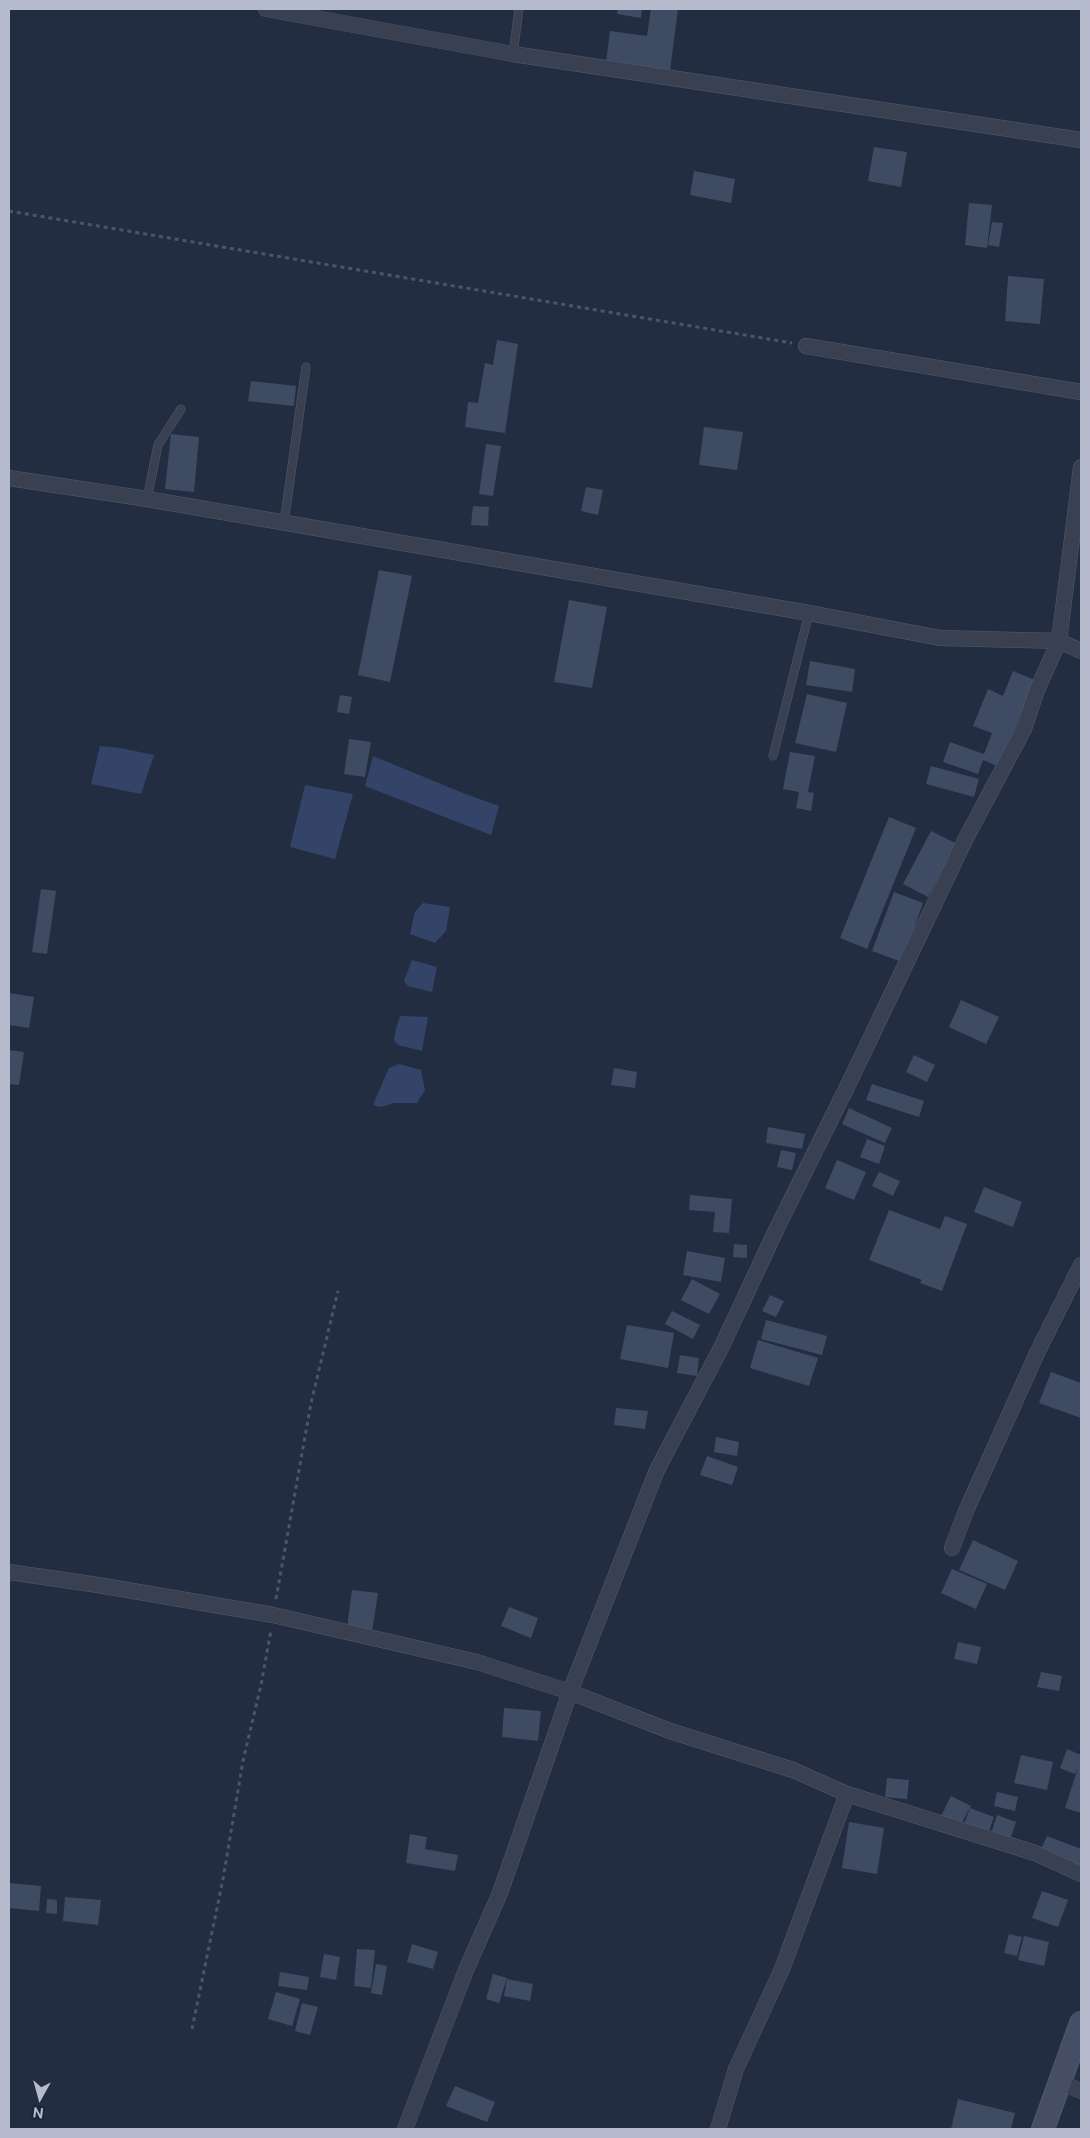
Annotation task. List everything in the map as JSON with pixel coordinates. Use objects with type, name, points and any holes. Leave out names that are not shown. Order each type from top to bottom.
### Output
[{"type":"street","points":[[266,9],[513,54],[1081,140]]},
{"type":"street","points":[[806,346],[1081,392]]},
{"type":"street","points":[[405,2129],[463,1980],[500,1893],[570,1692],[657,1470],[722,1346],[777,1228],[965,840],[1024,729],[1059,641],[1081,467]]},
{"type":"street","points":[[9,478],[148,499],[809,613],[940,638],[1059,641],[1081,651]]},
{"type":"street","points":[[952,1548],[966,1511],[1037,1353],[1081,1266]]},
{"type":"street","points":[[9,1572],[98,1584],[273,1615],[477,1662],[570,1692],[670,1731],[793,1770],[848,1794],[1035,1853],[1081,1874]]},
{"type":"street","points":[[718,2129],[736,2070],[782,1969],[848,1794]]},
{"type":"street","points":[[1042,2129],[1081,2023]]},
{"type":"street","points":[[1060,2082],[1081,2090]]},
{"type":"lane","points":[[513,54],[519,9]]},
{"type":"lane","points":[[284,523],[306,367]]},
{"type":"lane","points":[[148,499],[158,445],[181,408]]},
{"type":"lane","points":[[773,756],[809,613]]},
{"type":"path","points":[[9,211],[806,346]]},
{"type":"path","points":[[192,2029],[223,1879],[243,1761],[261,1685],[311,1403],[338,1291]]},
{"type":"water","points":[[100,746],[154,755],[141,794],[91,784]]},
{"type":"water","points":[[373,756],[499,806],[491,835],[365,786]]},
{"type":"water","points":[[305,785],[353,794],[335,859],[290,847]]},
{"type":"water","points":[[423,903],[450,907],[446,931],[435,943],[410,934],[415,912]]},
{"type":"water","points":[[412,960],[437,967],[432,992],[408,986],[404,981]]},
{"type":"water","points":[[400,1016],[428,1017],[422,1051],[398,1045],[394,1040]]},
{"type":"water","points":[[399,1064],[421,1070],[425,1090],[417,1103],[394,1103],[381,1107],[373,1105],[389,1068]]},
{"type":"building","points":[[618,9],[642,9],[641,18],[617,14]]},
{"type":"building","points":[[651,9],[678,9],[670,71],[606,62],[610,31],[647,36]]},
{"type":"building","points":[[874,147],[907,152],[901,187],[868,181]]},
{"type":"building","points":[[694,171],[735,179],[731,203],[690,195]]},
{"type":"building","points":[[969,203],[992,205],[987,248],[965,245]]},
{"type":"building","points":[[992,222],[1003,223],[999,247],[988,245]]},
{"type":"building","points":[[1008,276],[1044,279],[1040,324],[1005,321]]},
{"type":"building","points":[[497,340],[518,344],[505,433],[465,427],[468,402],[478,403],[485,363],[493,365]]},
{"type":"building","points":[[251,381],[296,386],[294,406],[248,401]]},
{"type":"building","points":[[704,427],[743,432],[737,470],[699,465]]},
{"type":"building","points":[[171,434],[199,437],[194,492],[165,489]]},
{"type":"building","points":[[486,444],[501,446],[493,496],[479,494]]},
{"type":"building","points":[[586,487],[603,490],[598,515],[581,511]]},
{"type":"building","points":[[473,506],[489,507],[488,526],[471,525]]},
{"type":"building","points":[[379,570],[412,576],[390,682],[358,675]]},
{"type":"building","points":[[569,600],[607,607],[592,688],[554,682]]},
{"type":"building","points":[[810,661],[855,669],[852,692],[806,685]]},
{"type":"building","points":[[1013,671],[1035,680],[999,767],[983,760],[978,774],[943,762],[950,742],[984,754],[992,733],[973,726],[988,689],[1003,696]]},
{"type":"building","points":[[807,694],[847,703],[836,752],[795,743]]},
{"type":"building","points":[[340,695],[352,697],[349,714],[337,712]]},
{"type":"building","points":[[349,739],[371,742],[365,777],[344,774]]},
{"type":"building","points":[[790,752],[815,756],[808,792],[814,793],[811,811],[796,808],[799,792],[783,789]]},
{"type":"building","points":[[931,766],[979,779],[974,797],[926,784]]},
{"type":"building","points":[[889,817],[916,828],[867,949],[840,938]]},
{"type":"building","points":[[931,831],[957,844],[928,897],[903,884]]},
{"type":"building","points":[[41,889],[56,891],[47,954],[32,952]]},
{"type":"building","points":[[894,892],[923,903],[902,962],[872,951]]},
{"type":"building","points":[[9,993],[34,997],[29,1028],[9,1025]]},
{"type":"building","points":[[961,1000],[999,1017],[986,1044],[949,1027]]},
{"type":"building","points":[[9,1050],[24,1052],[19,1085],[9,1084]]},
{"type":"building","points":[[914,1055],[935,1065],[927,1082],[906,1072]]},
{"type":"building","points":[[614,1068],[637,1072],[635,1088],[611,1085]]},
{"type":"building","points":[[872,1084],[924,1101],[919,1117],[866,1100]]},
{"type":"building","points":[[849,1108],[892,1128],[885,1143],[842,1124]]},
{"type":"building","points":[[768,1127],[805,1134],[802,1149],[766,1143]]},
{"type":"building","points":[[867,1139],[885,1146],[879,1164],[860,1157]]},
{"type":"building","points":[[781,1150],[796,1153],[792,1170],[777,1167]]},
{"type":"building","points":[[837,1160],[866,1172],[854,1200],[825,1188]]},
{"type":"building","points":[[879,1172],[900,1181],[893,1196],[872,1186]]},
{"type":"building","points":[[984,1187],[1022,1202],[1013,1227],[974,1212]]},
{"type":"building","points":[[690,1195],[732,1199],[729,1233],[713,1232],[715,1212],[689,1210]]},
{"type":"building","points":[[889,1210],[940,1229],[945,1216],[967,1224],[942,1291],[920,1283],[922,1280],[869,1260]]},
{"type":"building","points":[[734,1244],[747,1245],[747,1258],[733,1257]]},
{"type":"building","points":[[687,1251],[725,1258],[721,1282],[683,1275]]},
{"type":"building","points":[[692,1279],[720,1294],[709,1314],[681,1300]]},
{"type":"building","points":[[770,1295],[784,1301],[776,1317],[762,1311]]},
{"type":"building","points":[[672,1311],[700,1325],[693,1339],[665,1324]]},
{"type":"building","points":[[766,1320],[827,1336],[822,1355],[761,1339]]},
{"type":"building","points":[[627,1325],[674,1333],[668,1368],[620,1359]]},
{"type":"building","points":[[758,1340],[818,1358],[809,1386],[750,1368]]},
{"type":"building","points":[[680,1355],[699,1358],[697,1376],[677,1373]]},
{"type":"building","points":[[1051,1372],[1081,1383],[1081,1418],[1039,1403]]},
{"type":"building","points":[[616,1408],[648,1411],[645,1429],[614,1425]]},
{"type":"building","points":[[716,1437],[739,1442],[737,1456],[714,1452]]},
{"type":"building","points":[[707,1456],[738,1467],[732,1485],[700,1475]]},
{"type":"building","points":[[973,1540],[1018,1561],[1005,1590],[959,1570]]},
{"type":"building","points":[[952,1569],[987,1584],[976,1609],[941,1593]]},
{"type":"building","points":[[352,1590],[378,1593],[371,1638],[346,1635]]},
{"type":"building","points":[[509,1607],[538,1618],[531,1638],[501,1626]]},
{"type":"building","points":[[958,1642],[981,1647],[977,1664],[954,1659]]},
{"type":"building","points":[[1041,1672],[1062,1676],[1059,1691],[1037,1687]]},
{"type":"building","points":[[504,1708],[541,1711],[538,1741],[502,1737]]},
{"type":"building","points":[[1067,1749],[1081,1755],[1081,1813],[1065,1808],[1078,1768],[1075,1774],[1060,1768]]},
{"type":"building","points":[[1021,1755],[1053,1762],[1047,1790],[1014,1783]]},
{"type":"building","points":[[887,1778],[909,1780],[907,1799],[885,1797]]},
{"type":"building","points":[[997,1792],[1018,1797],[1015,1811],[994,1806]]},
{"type":"building","points":[[951,1796],[971,1806],[960,1826],[941,1816]]},
{"type":"building","points":[[970,1808],[994,1817],[986,1839],[962,1830]]},
{"type":"building","points":[[997,1815],[1016,1822],[1008,1846],[989,1840]]},
{"type":"building","points":[[849,1822],[884,1828],[877,1874],[842,1868]]},
{"type":"building","points":[[410,1834],[427,1837],[425,1849],[458,1855],[455,1871],[406,1863]]},
{"type":"building","points":[[1047,1836],[1081,1849],[1081,1874],[1038,1856]]},
{"type":"building","points":[[9,1883],[41,1886],[39,1911],[9,1908]]},
{"type":"building","points":[[1042,1891],[1068,1900],[1058,1927],[1032,1918]]},
{"type":"building","points":[[65,1897],[101,1900],[98,1925],[63,1921]]},
{"type":"building","points":[[47,1899],[57,1900],[57,1914],[46,1913]]},
{"type":"building","points":[[1009,1934],[1022,1937],[1017,1956],[1004,1953]]},
{"type":"building","points":[[1024,1936],[1049,1942],[1044,1966],[1018,1960]]},
{"type":"building","points":[[412,1944],[438,1952],[433,1969],[407,1962]]},
{"type":"building","points":[[357,1949],[375,1950],[371,1988],[354,1986]]},
{"type":"building","points":[[324,1954],[340,1957],[336,1980],[320,1977]]},
{"type":"building","points":[[376,1964],[387,1966],[382,1995],[371,1993]]},
{"type":"building","points":[[280,1972],[309,1977],[307,1990],[278,1986]]},
{"type":"building","points":[[493,1974],[507,1978],[499,2003],[486,1999]]},
{"type":"building","points":[[507,1979],[533,1984],[530,2001],[504,1996]]},
{"type":"building","points":[[276,1992],[300,1999],[292,2026],[268,2019]]},
{"type":"building","points":[[302,2003],[318,2007],[310,2035],[295,2031]]},
{"type":"building","points":[[455,2086],[495,2102],[487,2122],[446,2106]]},
{"type":"building","points":[[958,2099],[1015,2113],[1011,2129],[951,2129]]}]
